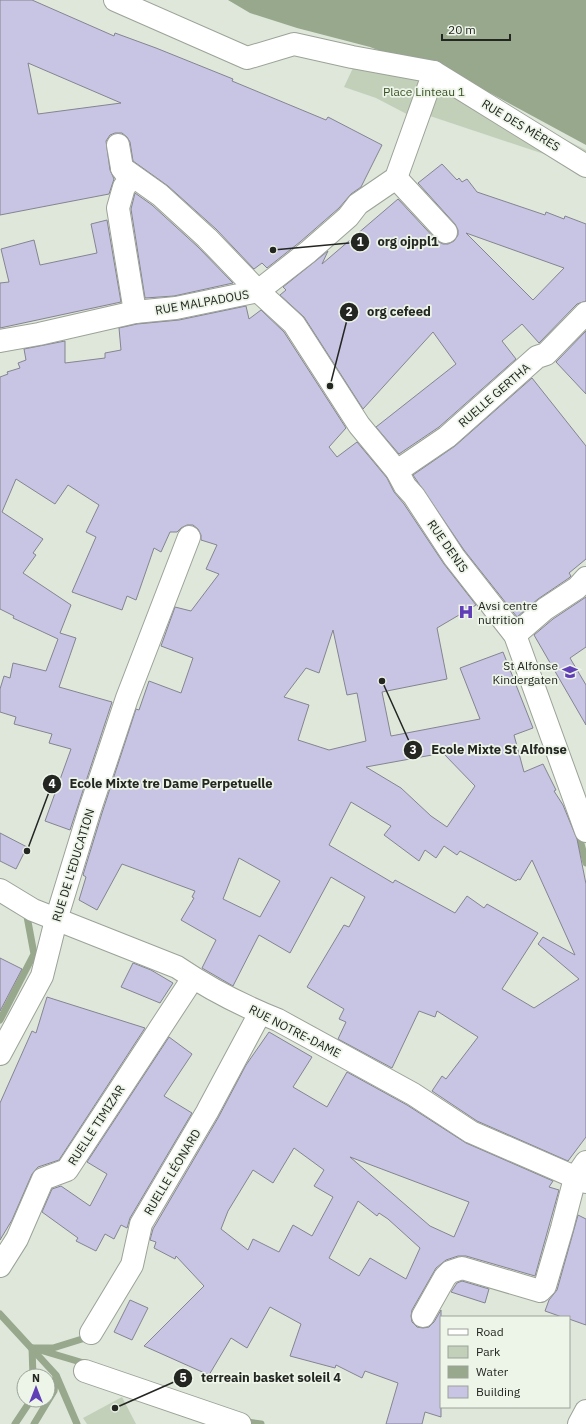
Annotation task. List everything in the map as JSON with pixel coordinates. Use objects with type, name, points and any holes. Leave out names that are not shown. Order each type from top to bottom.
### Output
[{"type":"street","points":[[115,0],[247,58],[294,44],[352,57],[434,72],[396,178],[446,232]]},
{"type":"street","name":"RUE DES MÈRES","points":[[434,72],[586,166]]},
{"type":"street","points":[[118,145],[122,168],[130,180],[124,187],[118,208],[135,312]]},
{"type":"street","name":"RUE DENIS","points":[[122,168],[132,174],[172,206],[207,238],[258,291],[294,324],[359,426],[397,471],[405,486],[414,496],[454,557],[515,635],[586,831]]},
{"type":"street","name":"RUE MALPADOUS","points":[[0,341],[39,334],[135,312],[176,308],[258,291],[308,252],[348,217],[358,204],[396,178]]},
{"type":"street","name":"RUELLE GERTHA","points":[[397,471],[447,437],[537,357],[546,354],[586,313]]},
{"type":"street","name":"RUE DE L'EDUCATION","points":[[0,1054],[42,976],[56,920],[90,809],[127,698],[189,537]]},
{"type":"street","points":[[515,635],[545,609],[576,588],[586,578]]},
{"type":"street","name":"RUE NOTRE-DAME","points":[[0,890],[33,910],[177,967],[193,978],[260,1013],[278,1020],[413,1094],[470,1132],[582,1174]]},
{"type":"street","name":"RUELLE TIMIZAR","points":[[0,1266],[17,1239],[43,1179],[67,1170],[193,978]]},
{"type":"street","name":"RUELLE LÉONARD","points":[[91,1333],[132,1265],[141,1224],[208,1112],[260,1013]]},
{"type":"street","points":[[423,1316],[445,1278],[450,1272],[462,1268],[540,1291],[544,1286],[582,1174]]},
{"type":"street","points":[[85,1371],[240,1424]]},
{"type":"street","points":[[578,1424],[586,1411]]},
{"type":"green space","name":"Place Linteau 1","points":[[361,51],[434,72],[586,150],[586,168],[427,115],[422,122],[376,98],[344,87]]},
{"type":"green space","points":[[122,1397],[136,1424],[87,1424],[83,1418]]},
{"type":"water","points":[[228,0],[586,0],[586,145],[492,94],[370,47],[297,28],[250,13]]},
{"type":"building","points":[[0,0],[32,0],[114,36],[115,33],[233,79],[232,81],[326,120],[328,117],[382,145],[361,187],[351,194],[339,208],[300,242],[267,268],[262,263],[254,269],[216,229],[168,186],[133,161],[130,142],[122,133],[110,135],[106,141],[110,170],[114,179],[109,194],[0,215]],"holes":[[[28,63],[121,103],[38,114]]]},
{"type":"building","points":[[442,164],[457,180],[459,178],[462,182],[467,179],[477,192],[545,215],[546,212],[564,219],[565,216],[586,224],[586,301],[577,304],[539,343],[522,324],[502,341],[516,359],[439,427],[399,454],[376,427],[456,364],[433,332],[363,409],[304,317],[280,295],[286,290],[283,287],[328,251],[322,264],[398,199],[437,241],[443,244],[448,244],[454,241],[458,235],[458,230],[455,224],[418,183]],"holes":[[[466,233],[564,268],[533,300]]]},
{"type":"building","points":[[135,193],[152,205],[198,247],[233,283],[174,296],[145,298],[131,209]]},
{"type":"building","points":[[107,220],[121,302],[0,328],[0,283],[9,282],[1,249],[34,240],[40,265],[97,253],[91,224]]},
{"type":"building","points":[[246,306],[249,319],[261,310],[284,332],[346,428],[329,447],[337,457],[357,442],[387,478],[394,492],[404,504],[444,564],[476,605],[437,628],[447,679],[382,692],[391,736],[480,719],[460,668],[503,652],[533,728],[514,735],[524,772],[543,764],[556,790],[554,791],[563,805],[577,839],[586,884],[586,1137],[568,1161],[477,1121],[432,1091],[442,1076],[446,1079],[478,1037],[437,1011],[435,1017],[419,1011],[392,1068],[338,1039],[346,1022],[339,1019],[344,1009],[307,987],[344,925],[349,927],[365,897],[331,877],[290,953],[259,935],[233,986],[202,968],[216,940],[181,920],[194,898],[192,897],[195,891],[122,864],[97,910],[79,900],[86,877],[83,875],[102,813],[136,709],[139,710],[149,681],[181,693],[193,658],[161,646],[175,607],[191,611],[219,574],[206,569],[217,545],[201,540],[201,535],[198,529],[193,525],[187,525],[177,532],[170,532],[161,552],[154,548],[136,600],[127,596],[122,610],[72,592],[96,537],[86,532],[99,505],[68,485],[55,504],[16,479],[2,512],[43,539],[33,553],[36,555],[23,573],[71,605],[60,633],[76,638],[59,687],[112,702],[70,830],[45,821],[71,749],[49,743],[52,734],[14,724],[16,717],[0,712],[0,689],[4,676],[10,678],[13,663],[46,671],[58,639],[13,618],[14,616],[0,609],[0,377],[8,374],[7,372],[20,368],[18,363],[26,360],[24,349],[65,341],[65,363],[105,358],[105,353],[121,350],[119,328],[137,324],[179,320]],"holes":[[[333,630],[347,695],[357,693],[366,741],[329,750],[298,740],[309,705],[284,697],[306,668],[319,673]],[[443,753],[475,786],[447,827],[431,816],[401,788],[366,767]],[[351,802],[391,826],[384,835],[419,861],[425,850],[436,858],[444,846],[457,855],[460,851],[516,881],[518,879],[520,880],[532,860],[575,955],[543,937],[538,944],[579,979],[534,1008],[502,989],[538,933],[487,904],[484,908],[467,896],[455,913],[395,880],[393,883],[329,845]],[[239,858],[280,881],[260,917],[223,899]]]},
{"type":"building","points":[[586,331],[586,394],[556,362]]},
{"type":"building","points":[[532,378],[586,446],[586,559],[569,573],[571,576],[569,578],[538,599],[517,617],[464,550],[413,475],[455,446]]},
{"type":"building","points":[[586,597],[586,647],[570,658],[586,685],[586,725],[534,635],[553,619]]},
{"type":"building","points":[[0,833],[27,847],[16,869],[0,861]]},
{"type":"building","points":[[0,958],[22,969],[0,1011]]},
{"type":"building","points":[[133,963],[151,970],[173,983],[160,1003],[121,987]]},
{"type":"building","points":[[47,997],[145,1028],[59,1160],[38,1167],[32,1174],[12,1220],[0,1240],[0,1103],[32,1031],[36,1033]]},
{"type":"building","points":[[269,1032],[312,1057],[293,1087],[327,1107],[347,1072],[407,1105],[466,1143],[553,1181],[549,1187],[559,1190],[535,1276],[466,1256],[458,1256],[446,1260],[436,1268],[412,1310],[412,1322],[417,1327],[423,1328],[429,1327],[434,1322],[441,1310],[441,1417],[425,1412],[422,1424],[386,1424],[398,1383],[365,1371],[362,1378],[336,1365],[335,1368],[290,1356],[301,1324],[270,1307],[247,1348],[231,1338],[209,1375],[144,1346],[204,1286],[176,1256],[175,1259],[154,1248],[156,1242],[150,1240],[153,1229],[218,1118],[246,1065]],"holes":[[[294,1148],[324,1170],[314,1186],[333,1197],[312,1236],[293,1225],[279,1252],[253,1239],[248,1250],[221,1229],[228,1211],[253,1170],[273,1183]],[[350,1157],[469,1202],[454,1237],[430,1226]],[[358,1201],[377,1216],[379,1213],[388,1219],[420,1248],[406,1279],[370,1258],[359,1276],[329,1258]]]},
{"type":"building","points":[[169,1037],[192,1054],[164,1096],[192,1113],[130,1218],[127,1228],[121,1225],[114,1239],[105,1234],[96,1251],[76,1241],[78,1238],[42,1212],[52,1189],[61,1186],[90,1206],[107,1174],[87,1162]]},
{"type":"building","points":[[578,1215],[586,1219],[586,1325],[570,1319],[570,1316],[559,1316],[545,1311],[549,1300],[557,1290]]},
{"type":"building","points":[[462,1281],[489,1289],[485,1303],[451,1292],[457,1283]]},
{"type":"building","points":[[130,1300],[148,1308],[132,1340],[114,1332]]},
{"type":"waterway","points":[[578,832],[586,863]]},
{"type":"waterway","points":[[0,1020],[34,954],[26,911]]},
{"type":"waterway","points":[[0,1314],[56,1375],[77,1424]]},
{"type":"waterway","points":[[32,1348],[53,1348],[82,1339],[87,1331]]},
{"type":"waterway","points":[[32,1348],[33,1368]]},
{"type":"waterway","points":[[40,1350],[87,1364]]},
{"type":"waterway","points":[[15,1424],[26,1408]]},
{"type":"waterway","points":[[34,1424],[44,1408]]},
{"type":"waterway","points":[[241,1421],[261,1424]]},
{"type":"place","name":"org ojppl1","points":[[273,250]]},
{"type":"place","name":"org cefeed","points":[[330,386]]},
{"type":"place","name":"Avsi centre nutrition","points":[[466,612]]},
{"type":"place","name":"St Alfonse Kindergaten","points":[[570,672]]},
{"type":"place","name":"Ecole Mixte St Alfonse","points":[[382,681]]},
{"type":"place","name":"Ecole Mixte tre Dame Perpetuelle","points":[[27,851]]},
{"type":"place","name":"terreain basket soleil 4","points":[[115,1408]]}]
